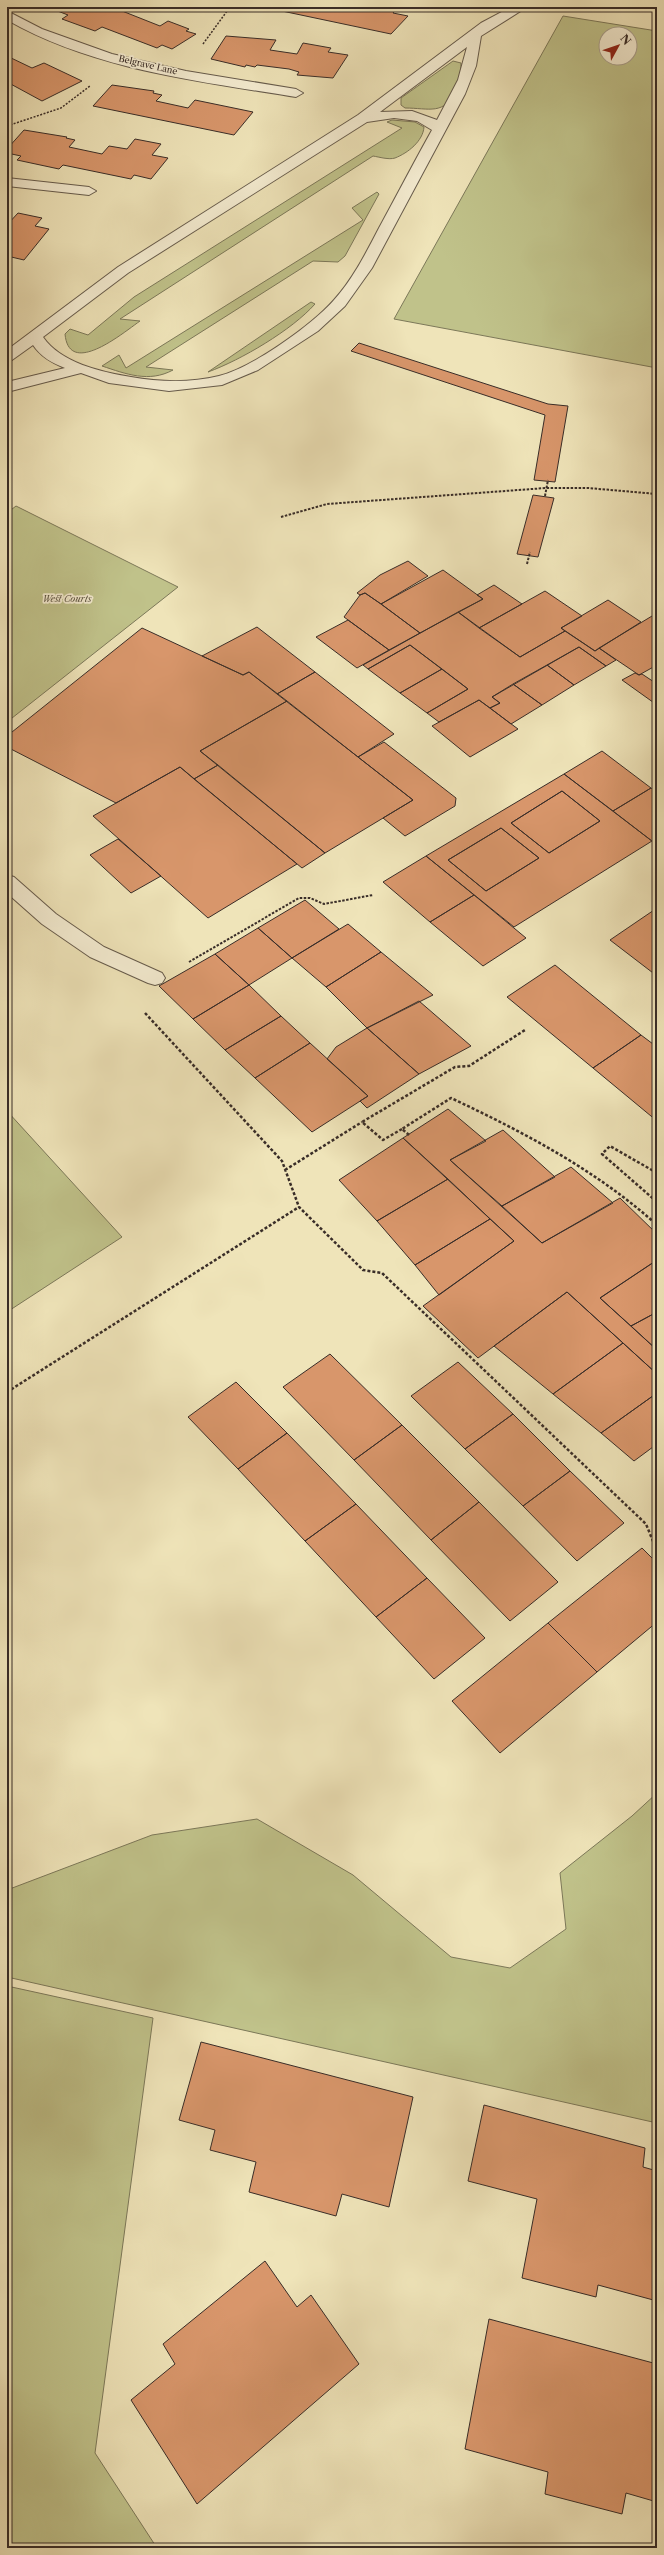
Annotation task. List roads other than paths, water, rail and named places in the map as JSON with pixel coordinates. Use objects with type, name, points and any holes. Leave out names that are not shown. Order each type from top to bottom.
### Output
[{"type":"street","points":[[7,357],[123,270],[363,118],[491,22],[521,7]]},
{"type":"street","name":"Belgrave Lane","points":[[7,15],[41,34],[118,58],[166,70],[296,93]]},
{"type":"street","points":[[34,336],[44,350],[60,361],[80,369],[109,378],[142,384],[169,386],[222,380],[253,367],[313,328],[340,303],[365,268],[434,144],[439,128],[469,69],[474,49],[474,36]]},
{"type":"street","points":[[363,118],[406,113],[422,116],[439,128]]},
{"type":"street","points":[[7,182],[89,191]]},
{"type":"street","points":[[7,387],[80,369]]},
{"type":"street","points":[[7,882],[49,919],[97,952],[155,978]]},
{"type":"park label","name":"West Courts","points":[[67,599]]}]
